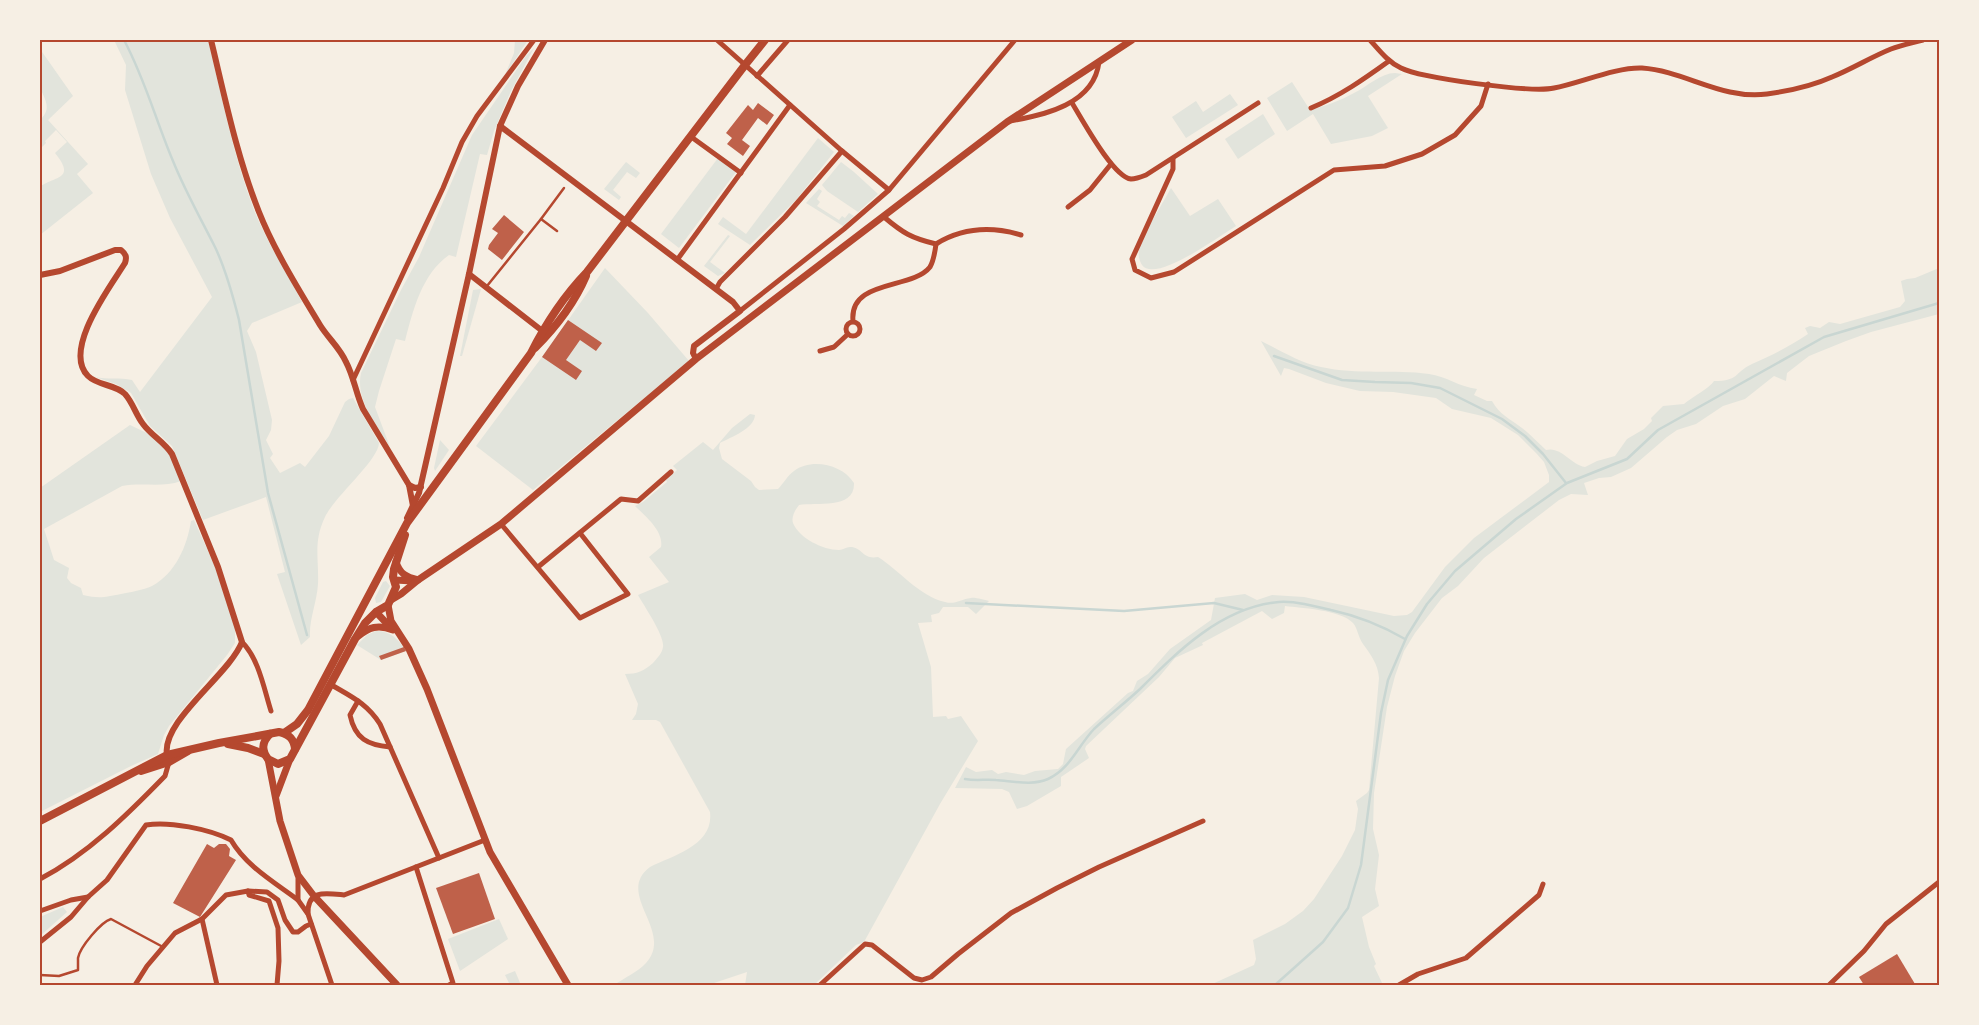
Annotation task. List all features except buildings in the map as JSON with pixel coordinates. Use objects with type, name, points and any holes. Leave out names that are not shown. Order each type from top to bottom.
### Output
[{"type":"main road","points":[[284,733],[297,724],[308,710],[366,598],[418,508],[545,333],[577,296],[587,272],[765,40]]},
{"type":"main road","points":[[276,796],[290,759],[330,684],[365,623],[376,612],[418,580],[501,524],[696,359],[1007,122],[1132,40]]},
{"type":"main road","points":[[432,490],[411,524],[396,562],[394,578],[396,588],[390,602],[391,621],[408,649],[427,689],[485,840],[568,985]]},
{"type":"main road","points":[[396,562],[403,575],[418,580]]},
{"type":"main road","points":[[378,577],[384,574],[394,578],[418,580]]},
{"type":"main road","points":[[366,598],[369,607],[402,640]]},
{"type":"main road","points":[[355,639],[369,628],[385,627],[392,630]]},
{"type":"main road","points":[[40,821],[127,774],[193,748],[280,732],[292,739],[295,749]]},
{"type":"main road","points":[[270,734],[263,743],[280,821],[298,875],[314,896],[397,985]]},
{"type":"main road","points":[[218,742],[248,748],[278,764],[290,759]]},
{"type":"street","points":[[211,40],[238,150],[259,212],[271,239],[321,328],[337,346],[346,363],[363,409],[409,485],[413,507]]},
{"type":"street","points":[[353,381],[439,197],[462,142],[477,116],[534,40]]},
{"type":"street","points":[[394,547],[421,486],[500,126],[518,86],[545,40]]},
{"type":"street","points":[[717,40],[889,190]]},
{"type":"street","points":[[757,76],[788,40]]},
{"type":"street","points":[[696,359],[693,353],[694,346],[844,229],[889,190],[1015,40]]},
{"type":"street","points":[[1370,40],[1389,60],[1401,68],[1418,73],[1488,84],[1537,90],[1639,68],[1662,70],[1729,93],[1748,96],[1802,87],[1832,77],[1892,49],[1923,40]]},
{"type":"street","points":[[1311,108],[1351,88],[1389,60]]},
{"type":"street","points":[[1007,122],[1072,103],[1093,80],[1098,70],[1099,62]]},
{"type":"street","points":[[1172,159],[1172,169],[1132,260],[1135,270],[1151,278],[1174,272],[1334,170],[1385,166],[1422,154],[1455,135],[1481,106],[1488,84]]},
{"type":"street","points":[[1072,103],[1110,164],[1119,173],[1131,179],[1146,175],[1258,103]]},
{"type":"street","points":[[678,260],[790,105]]},
{"type":"street","points":[[500,126],[734,302],[740,311]]},
{"type":"street","points":[[690,136],[741,173]]},
{"type":"street","points":[[716,289],[720,282],[785,217],[842,151]]},
{"type":"street","points":[[1068,207],[1090,190],[1110,164]]},
{"type":"street","points":[[884,217],[902,232],[918,240],[936,244],[952,235],[991,229],[1021,235]]},
{"type":"street","points":[[853,321],[853,314],[864,296],[875,289],[923,273],[934,258],[936,244]]},
{"type":"street","points":[[40,275],[60,271],[114,250],[121,250],[125,253],[127,258],[125,263],[86,331],[81,347],[83,370],[97,383],[124,393],[144,425],[166,445],[172,454],[218,567],[242,642],[248,648],[261,677],[271,711]]},
{"type":"street","points":[[469,274],[545,333]]},
{"type":"street","points":[[848,334],[855,336],[860,332],[859,325],[853,321]]},
{"type":"street","points":[[848,334],[846,326],[853,321]]},
{"type":"street","points":[[820,351],[834,347],[848,334]]},
{"type":"street","points":[[538,567],[622,500],[638,501],[671,472]]},
{"type":"street","points":[[409,485],[415,488],[421,486]]},
{"type":"street","points":[[501,524],[580,618],[628,594],[580,533]]},
{"type":"street","points":[[40,879],[55,871],[97,841],[165,776],[168,759],[166,747],[168,738],[203,692],[235,656],[242,642]]},
{"type":"street","points":[[330,684],[373,712],[439,858]]},
{"type":"street","points":[[358,701],[350,715],[357,734],[372,745],[390,747]]},
{"type":"street","points":[[820,985],[865,944],[872,945],[914,978],[922,980],[931,977],[958,954],[1019,909],[1099,867],[1203,821]]},
{"type":"street","points":[[40,942],[71,917],[88,897],[107,880],[146,825],[154,823],[192,828],[231,840],[238,853],[298,900],[308,914]]},
{"type":"street","points":[[332,985],[308,914],[307,906],[314,896],[323,892],[344,896],[485,840]]},
{"type":"street","points":[[416,867],[453,983],[449,985]]},
{"type":"street","points":[[298,875],[298,900]]},
{"type":"street","points":[[1830,985],[1864,951],[1886,924],[1939,882]]},
{"type":"street","points":[[1399,985],[1418,974],[1466,958],[1539,896],[1543,884]]},
{"type":"street","points":[[248,891],[249,895],[258,896],[268,901],[278,928],[280,962],[277,985]]},
{"type":"street","points":[[135,985],[167,941],[184,927],[202,919],[226,895],[248,891],[267,892],[278,900],[293,932],[298,932],[311,924]]},
{"type":"street","points":[[40,911],[71,900],[88,897]]},
{"type":"street","points":[[202,919],[217,985]]},
{"type":"lane","points":[[486,288],[564,188]]},
{"type":"lane","points":[[541,218],[557,231]]},
{"type":"lane","points":[[40,975],[59,976],[78,970],[78,956],[84,946],[104,921],[111,919],[163,947]]},
{"type":"shaded area","points":[[114,40],[208,40],[234,147],[254,210],[302,302],[252,323],[247,331],[256,352],[272,420],[271,430],[266,440],[273,454],[270,458],[280,473],[300,463],[305,467],[329,436],[345,402],[353,398],[379,443],[372,459],[330,509],[321,526],[317,550],[317,591],[310,637],[301,645],[277,574],[285,572],[266,497],[203,520],[172,446],[150,426],[131,393],[116,384],[95,377],[132,380],[140,392],[212,297],[170,218],[151,174],[125,90],[126,65]]},
{"type":"shaded area","points":[[515,40],[528,40],[505,75],[514,53]]},
{"type":"shaded area","points":[[534,48],[511,91],[494,131],[487,155],[480,154],[456,257],[449,255],[432,272],[425,282],[415,305],[405,341],[396,339],[375,407],[390,447],[364,403],[360,383],[361,373],[419,257],[472,135],[526,56]]},
{"type":"shaded area","points":[[40,49],[73,96],[48,120],[88,164],[77,174],[93,193],[40,235],[40,187],[57,179],[64,173],[64,168],[55,153],[67,142],[56,130],[40,149],[40,120],[44,116],[47,107],[39,83]]},
{"type":"shaded area","points":[[1395,73],[1402,74],[1368,96],[1388,128],[1372,136],[1331,144],[1313,114],[1287,131],[1267,98],[1292,82],[1310,110],[1343,98],[1380,77]]},
{"type":"shaded area","points":[[1230,94],[1238,105],[1186,138],[1172,117],[1196,101],[1203,112]]},
{"type":"shaded area","points":[[1263,114],[1275,134],[1238,159],[1225,139]]},
{"type":"shaded area","points":[[818,138],[834,152],[796,200],[750,245],[718,224],[723,217],[746,234]]},
{"type":"shaded area","points":[[718,158],[736,172],[679,248],[661,234]]},
{"type":"shaded area","points":[[626,162],[640,173],[636,178],[627,172],[613,190],[621,197],[619,200],[604,189]]},
{"type":"shaded area","points":[[841,162],[878,194],[858,212],[827,191],[822,185]]},
{"type":"shaded area","points":[[1171,188],[1190,216],[1218,199],[1236,226],[1174,263],[1160,268],[1149,269],[1142,265],[1139,258],[1139,250],[1149,227]]},
{"type":"shaded area","points":[[819,189],[822,191],[817,199],[820,202],[817,206],[839,220],[842,216],[845,218],[849,213],[854,216],[843,226],[806,203]]},
{"type":"shaded area","points":[[728,235],[730,236],[710,262],[725,273],[718,276],[704,266]]},
{"type":"shaded area","points":[[605,268],[648,313],[689,361],[533,490],[476,446]]},
{"type":"shaded area","points":[[1939,268],[1939,314],[1871,332],[1809,356],[1787,373],[1786,381],[1774,376],[1745,399],[1723,406],[1696,424],[1677,430],[1631,468],[1611,477],[1599,478],[1584,483],[1588,495],[1571,494],[1559,500],[1484,558],[1458,586],[1442,598],[1415,633],[1404,651],[1387,707],[1374,793],[1373,829],[1379,855],[1375,889],[1379,906],[1362,917],[1369,947],[1376,964],[1374,966],[1383,985],[1210,985],[1254,965],[1256,959],[1253,940],[1285,924],[1303,911],[1314,899],[1342,856],[1355,830],[1358,809],[1356,801],[1369,790],[1379,678],[1374,660],[1361,641],[1355,625],[1340,615],[1321,610],[1285,606],[1284,613],[1272,619],[1262,611],[1202,643],[1203,645],[1175,658],[1159,677],[1086,746],[1085,749],[1089,758],[1061,777],[1061,786],[1027,806],[1017,809],[1009,792],[1002,789],[955,788],[966,767],[976,772],[992,770],[998,774],[1006,772],[1024,775],[1035,771],[1058,769],[1063,764],[1066,749],[1128,693],[1133,691],[1137,681],[1148,674],[1170,649],[1211,620],[1215,598],[1245,594],[1257,600],[1272,595],[1304,597],[1394,616],[1407,615],[1412,612],[1445,567],[1474,538],[1549,482],[1549,475],[1544,462],[1536,453],[1518,435],[1491,418],[1452,409],[1436,398],[1393,392],[1360,391],[1326,383],[1284,368],[1281,376],[1261,341],[1298,359],[1321,367],[1348,371],[1429,374],[1477,389],[1474,395],[1487,401],[1492,401],[1501,413],[1525,430],[1546,450],[1551,449],[1561,453],[1575,463],[1585,467],[1597,461],[1615,456],[1627,439],[1644,429],[1652,421],[1651,418],[1663,406],[1684,404],[1709,387],[1714,381],[1732,378],[1746,367],[1787,347],[1808,334],[1805,328],[1810,326],[1820,328],[1829,322],[1840,324],[1900,307],[1905,301],[1901,281],[1915,278]]},
{"type":"shaded area","points":[[481,289],[462,356],[460,356],[473,290]]},
{"type":"shaded area","points":[[750,414],[755,415],[751,424],[741,432],[720,443],[719,448],[722,459],[751,481],[759,490],[778,489],[794,471],[801,467],[817,464],[834,467],[842,471],[854,483],[853,492],[842,501],[799,505],[794,514],[793,523],[800,534],[826,548],[839,550],[849,547],[858,549],[869,557],[878,557],[918,589],[936,599],[949,603],[973,598],[989,601],[976,614],[968,607],[943,607],[939,613],[931,615],[932,622],[918,623],[931,667],[933,717],[946,716],[948,719],[961,716],[978,741],[940,804],[864,942],[856,945],[814,985],[745,985],[747,972],[708,985],[614,985],[643,966],[653,951],[654,938],[638,889],[641,878],[650,867],[681,853],[699,841],[706,833],[710,823],[710,812],[660,722],[656,720],[632,720],[636,714],[638,704],[625,674],[637,673],[647,668],[659,656],[663,647],[658,629],[638,595],[669,582],[649,557],[661,547],[660,535],[653,524],[635,506],[643,502],[667,482],[666,480],[677,470],[673,466],[703,442],[713,450],[732,428]]},
{"type":"shaded area","points":[[130,425],[151,435],[171,455],[181,481],[167,484],[122,486],[44,529],[54,560],[69,568],[67,578],[71,583],[81,588],[83,595],[102,597],[145,589],[168,574],[174,566],[187,540],[191,521],[194,520],[216,569],[235,628],[235,643],[169,726],[158,754],[40,812],[40,488]]},
{"type":"shaded area","points":[[440,440],[449,450],[435,471],[434,468]]},
{"type":"shaded area","points":[[386,581],[390,586],[381,602],[376,603],[375,598],[383,582]]},
{"type":"shaded area","points":[[376,631],[386,632],[394,636],[406,651],[381,660],[357,645],[367,635]]},
{"type":"shaded area","points":[[63,907],[67,912],[40,936],[40,917]]},
{"type":"shaded area","points":[[499,919],[508,939],[460,971],[448,939]]},
{"type":"shaded area","points":[[515,971],[521,985],[510,985],[505,975]]},
{"type":"waterway","points":[[124,40],[138,70],[178,172],[215,247],[229,283],[239,320],[268,493],[307,635]]},
{"type":"waterway","points":[[1275,985],[1323,942],[1348,908],[1361,865],[1381,713],[1388,680],[1407,636],[1427,604],[1455,571],[1516,519],[1567,483],[1627,459],[1658,430],[1824,337],[1939,303]]},
{"type":"waterway","points":[[1274,356],[1342,380],[1411,383],[1440,388],[1502,419],[1525,436],[1543,454],[1566,483]]},
{"type":"waterway","points":[[965,779],[1029,783],[1042,781],[1056,775],[1068,763],[1094,729],[1170,660],[1202,633],[1239,612],[1279,602],[1299,603],[1351,615],[1387,629],[1405,639]]},
{"type":"waterway","points":[[966,603],[1124,611],[1214,603],[1243,610]]}]
